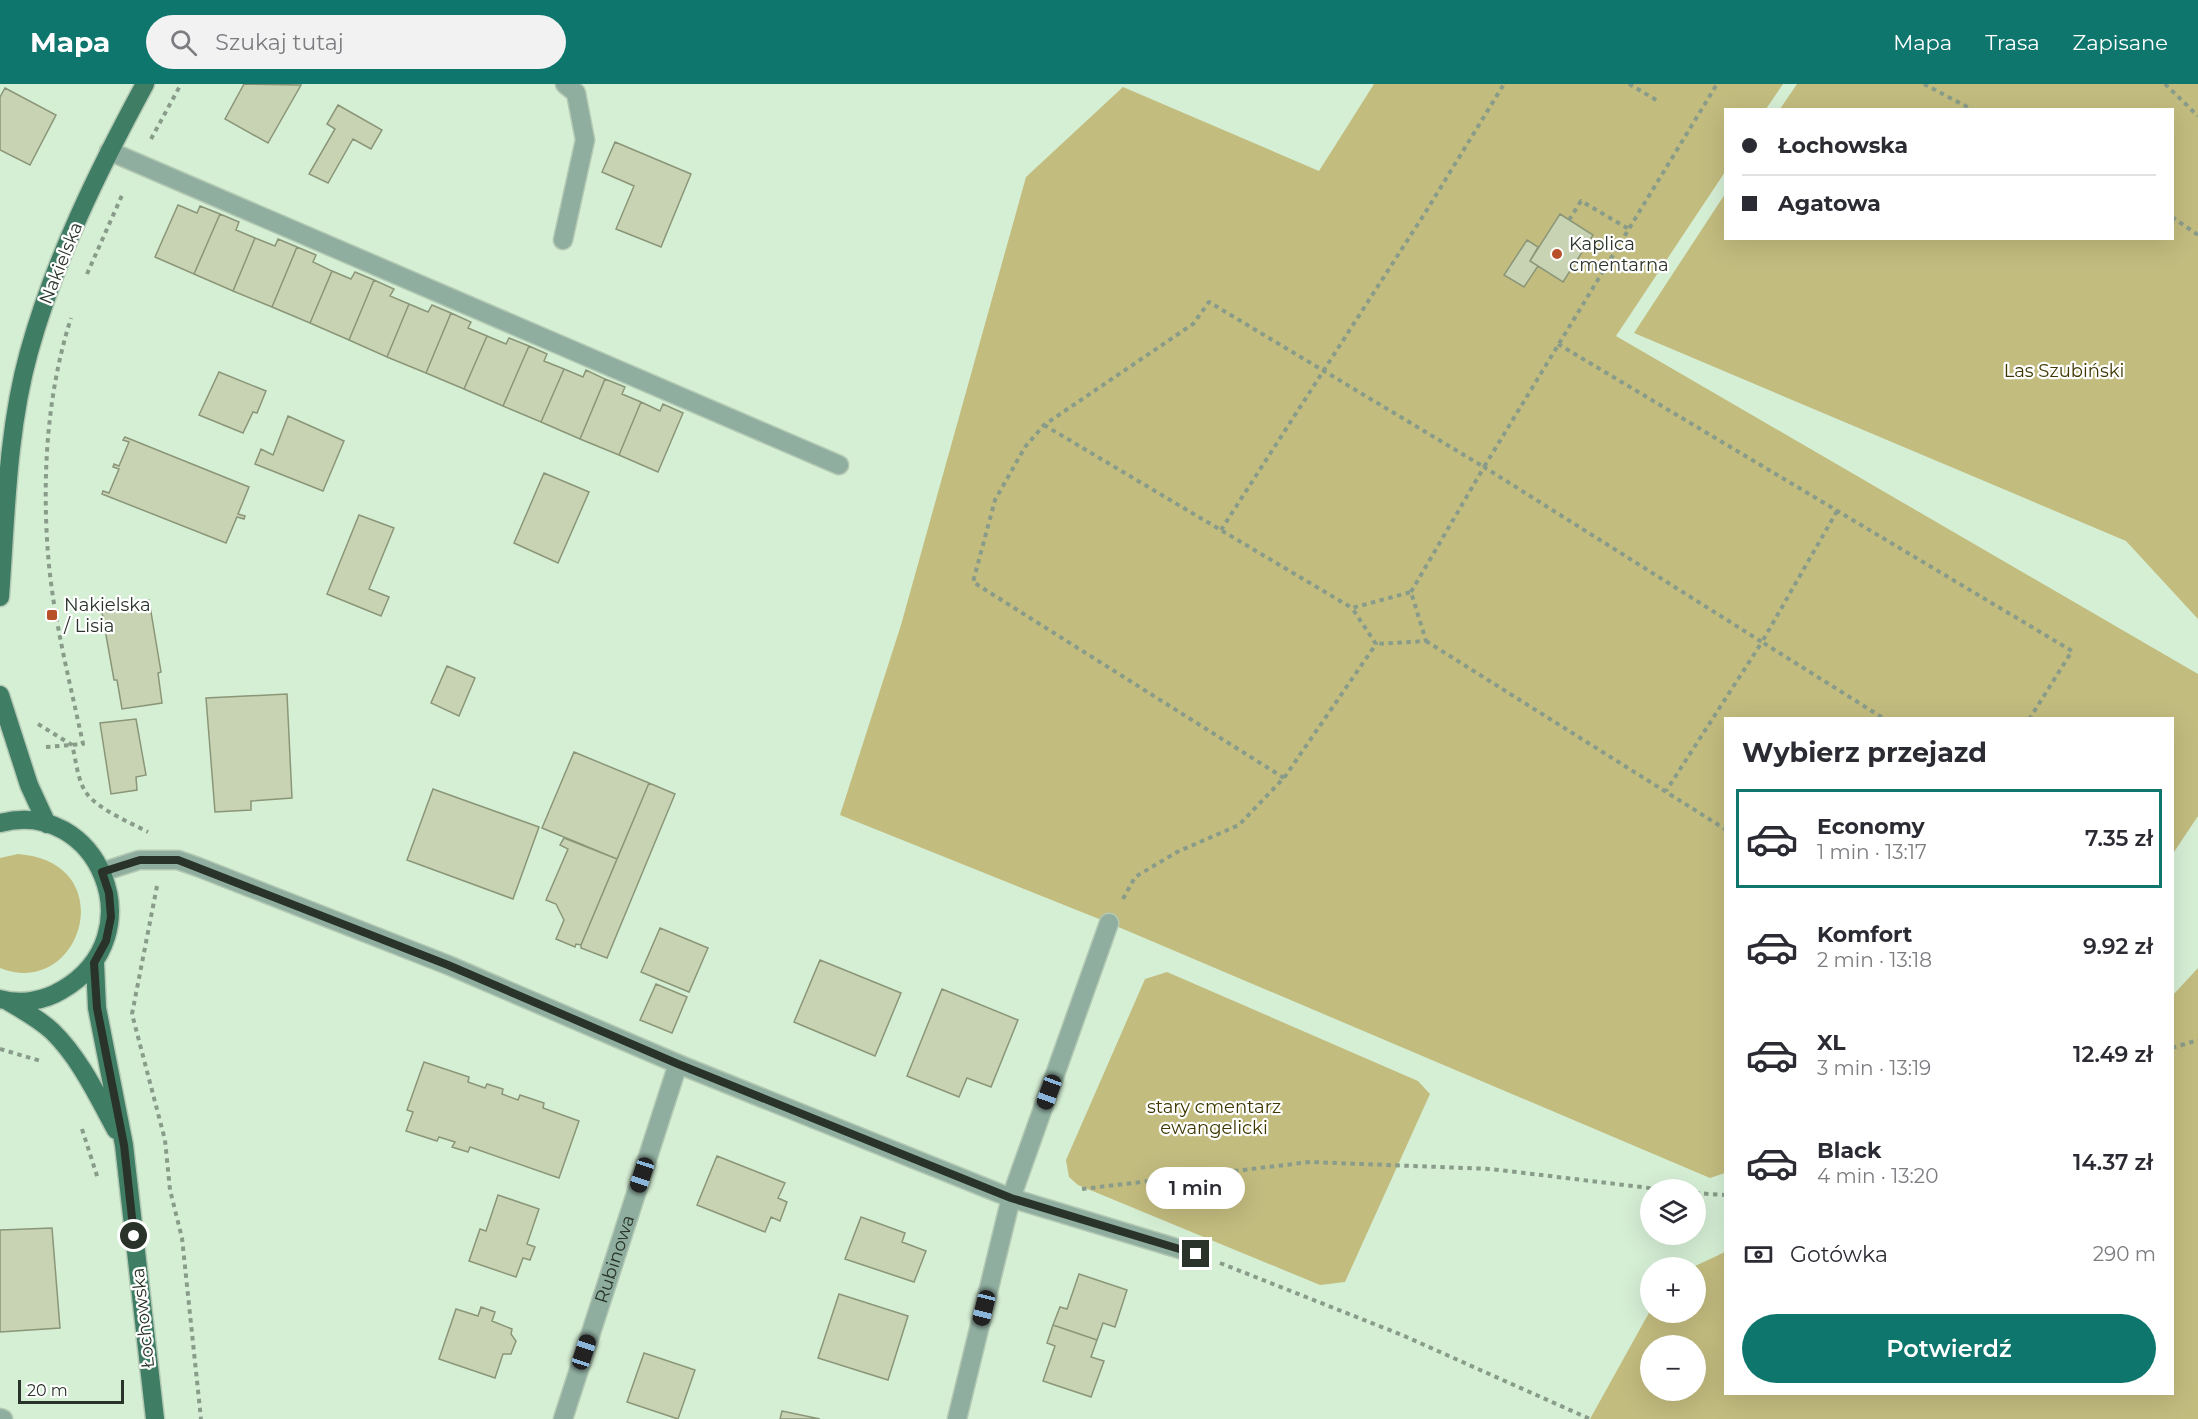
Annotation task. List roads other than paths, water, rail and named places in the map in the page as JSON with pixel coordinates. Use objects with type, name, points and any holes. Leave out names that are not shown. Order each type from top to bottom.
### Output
[{"type":"main road","name":"Nakielska","points":[[0,597],[10,454],[28,354],[49,289],[108,151],[145,84]]},
{"type":"main road","points":[[0,694],[29,785],[47,824]]},
{"type":"main road","points":[[0,823],[27,820],[47,824],[63,830],[84,846],[102,872],[109,893],[111,917],[106,941],[94,963],[78,981],[55,994],[31,1001],[3,999]]},
{"type":"main road","name":"Łochowska","points":[[94,963],[97,1008],[124,1145],[155,1419]]},
{"type":"main road","name":"Łochowska","points":[[3,999],[33,1016],[66,1047],[97,1095],[124,1145]]},
{"type":"street","points":[[563,240],[585,140],[576,93],[565,84]]},
{"type":"street","points":[[108,151],[839,465]]},
{"type":"street","points":[[102,872],[140,860],[178,860],[448,965],[678,1064],[1011,1198],[1196,1254]]},
{"type":"street","points":[[957,1419],[1011,1198],[1109,923]]},
{"type":"street","name":"Rubinowa","points":[[563,1419],[678,1064]]},
{"type":"place","name":"Kaplica cmentarna","points":[[1557,254]]},
{"type":"place","name":"Nakielska / Lisia","points":[[52,615]]},
{"type":"park label","name":"Las Szubiński","points":[[2064,371]]},
{"type":"park label","name":"stary cmentarz ewangelicki","points":[[1214,1117]]}]
